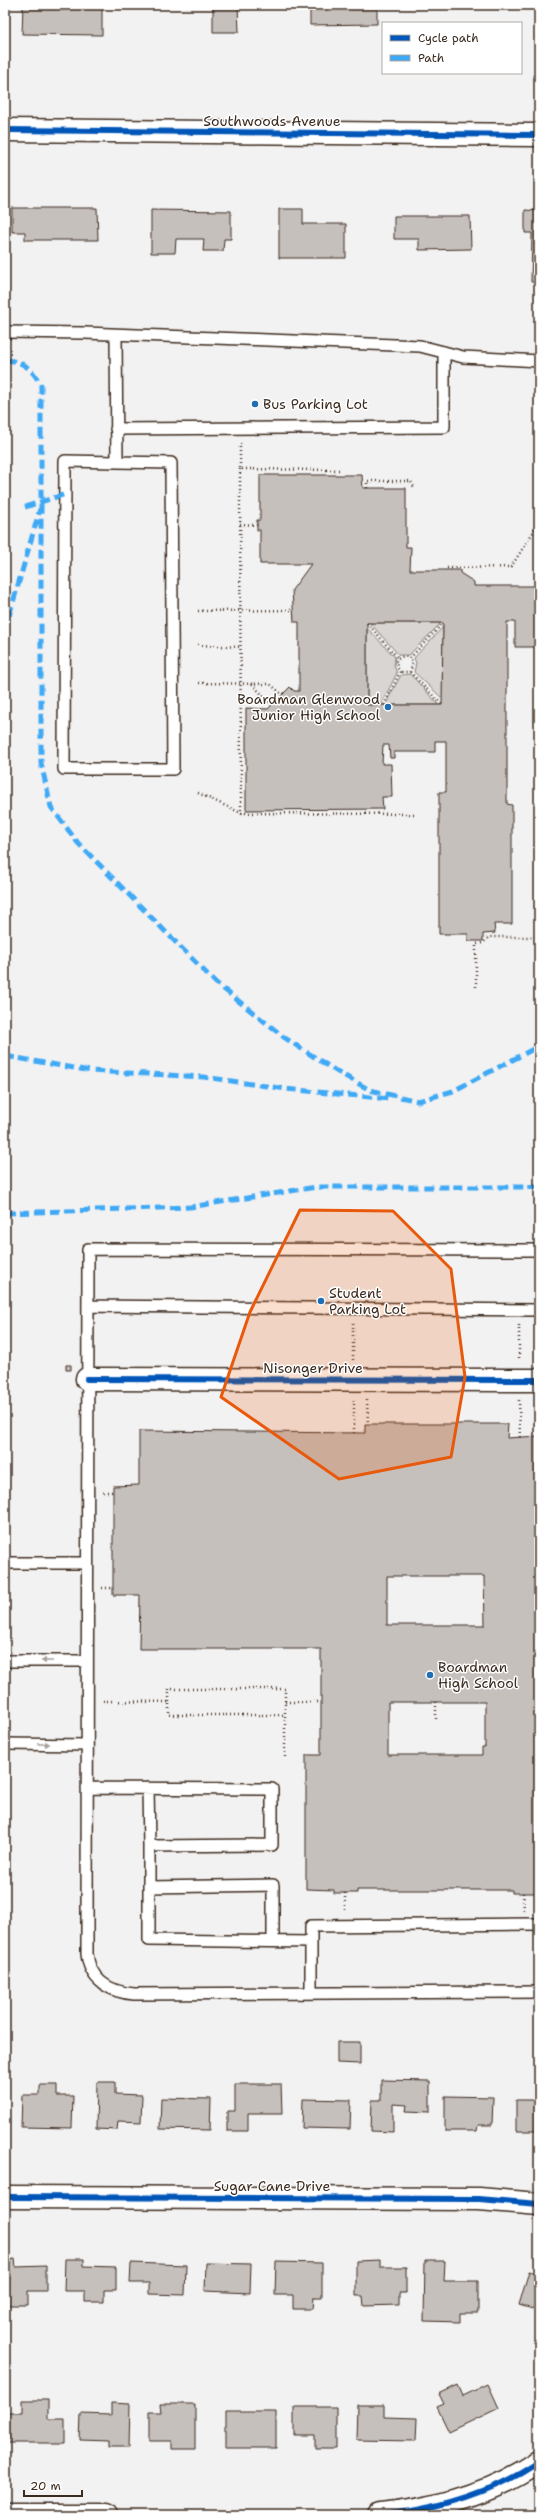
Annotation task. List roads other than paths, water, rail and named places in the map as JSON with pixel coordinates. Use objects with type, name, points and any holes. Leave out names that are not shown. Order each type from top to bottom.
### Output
[{"type":"street","name":"Southwoods Avenue","points":[[5,130],[539,135]]},
{"type":"street","name":"Nisonger Drive","points":[[87,1379],[539,1380]]},
{"type":"street","name":"Sugar Cane Drive","points":[[5,2197],[479,2199],[539,2204]]},
{"type":"street","points":[[379,2515],[413,2512],[463,2499],[499,2485],[539,2462]]},
{"type":"street","points":[[5,2514],[107,2515]]},
{"type":"lane","points":[[5,332],[420,346],[464,357],[493,360],[539,361]]},
{"type":"lane","points":[[116,335],[117,462]]},
{"type":"lane","points":[[116,429],[444,427],[444,352]]},
{"type":"lane","points":[[65,461],[117,462],[171,463],[173,769],[64,769],[65,461]]},
{"type":"lane","points":[[539,1250],[88,1249],[86,1563],[87,1954],[92,1973],[98,1980],[114,1990],[134,1994],[539,1992]]},
{"type":"lane","points":[[88,1306],[539,1310]]},
{"type":"lane","points":[[5,1563],[86,1563]]},
{"type":"lane","points":[[5,1661],[86,1661]]},
{"type":"lane","points":[[5,1744],[87,1745]]},
{"type":"lane","points":[[87,1788],[272,1789],[272,1845],[149,1846]]},
{"type":"lane","points":[[148,1788],[149,1940],[311,1942]]},
{"type":"lane","points":[[149,1887],[273,1885],[273,1941]]},
{"type":"lane","points":[[312,1993],[311,1926],[539,1924]]},
{"type":"place","name":"Bus Parking Lot","points":[[255,404]]},
{"type":"place","name":"Boardman Glenwood Junior High School","points":[[388,707]]},
{"type":"place","name":"Student Parking Lot","points":[[321,1301]]},
{"type":"place","name":"Boardman High School","points":[[430,1675]]}]
